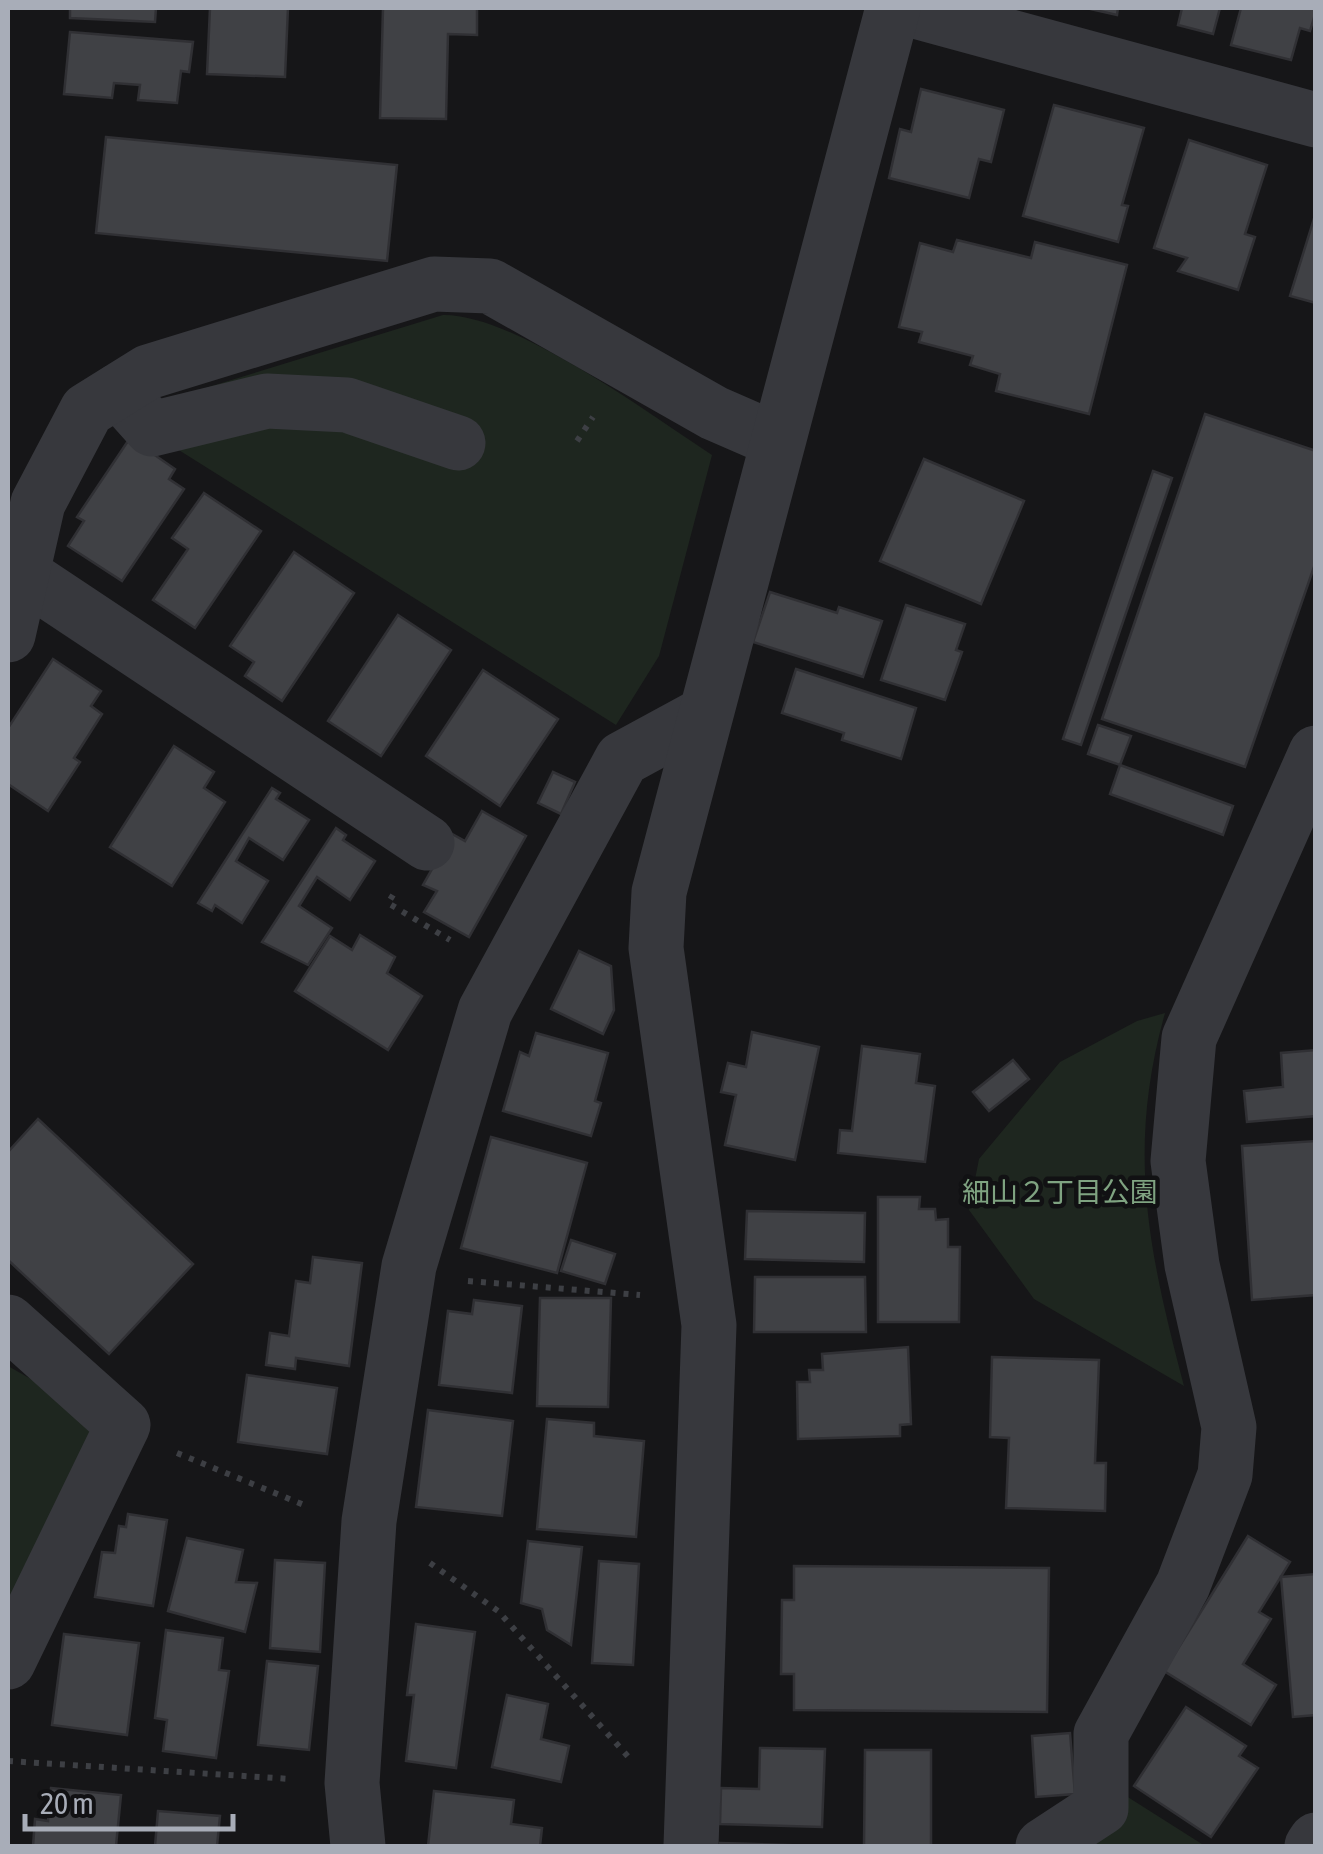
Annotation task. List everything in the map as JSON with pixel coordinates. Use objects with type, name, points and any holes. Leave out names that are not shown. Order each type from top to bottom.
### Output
[{"type":"street","points":[[691,1837],[709,1326],[656,948],[659,892],[892,8]]},
{"type":"street","points":[[904,8],[1316,120]]},
{"type":"street","points":[[8,634],[38,503],[87,410],[148,372],[434,284],[490,286],[714,413],[776,440]]},
{"type":"street","points":[[118,391],[152,429],[268,401],[347,405],[458,443]]},
{"type":"street","points":[[21,573],[427,843]]},
{"type":"street","points":[[358,1846],[352,1782],[368,1542],[408,1276],[485,1011],[622,759],[703,715]]},
{"type":"street","points":[[1043,1846],[1101,1808],[1101,1734],[1183,1585],[1225,1474],[1228,1427],[1192,1266],[1178,1161],[1189,1038],[1316,754]]},
{"type":"street","points":[[8,1322],[123,1424],[8,1662]]},
{"type":"path","points":[[408,1276],[615,1294]]},
{"type":"path","points":[[123,1424],[160,1446],[295,1499],[368,1542]]},
{"type":"path","points":[[498,1611],[691,1837]]},
{"type":"path","points":[[8,1762],[352,1782]]},
{"type":"green space","points":[[443,315],[473,319],[543,348],[712,455],[659,656],[616,725],[158,437],[266,419],[446,423],[163,401]]},
{"type":"green space","name":"細山２丁目公園","points":[[1165,1013],[1147,1111],[1147,1201],[1161,1291],[1184,1386],[1034,1299],[969,1210],[979,1159],[1060,1062],[1137,1021]]},
{"type":"green space","points":[[8,1366],[78,1406],[94,1442],[8,1611]]},
{"type":"green space","points":[[1123,1794],[1205,1846],[1087,1846]]},
{"type":"building","points":[[70,8],[156,8],[155,22],[70,18]]},
{"type":"building","points":[[210,8],[288,8],[285,77],[207,74]]},
{"type":"building","points":[[383,8],[477,8],[477,35],[448,34],[446,119],[380,118]]},
{"type":"building","points":[[1086,8],[1118,8],[1117,15]]},
{"type":"building","points":[[1182,8],[1220,8],[1213,34],[1178,25]]},
{"type":"building","points":[[1241,8],[1316,11],[1310,31],[1300,28],[1291,60],[1231,45]]},
{"type":"building","points":[[70,32],[193,42],[189,72],[181,71],[177,103],[138,100],[140,85],[114,83],[112,98],[64,94]]},
{"type":"building","points":[[921,89],[1004,110],[991,162],[979,159],[969,198],[889,178],[900,129],[911,132]]},
{"type":"building","points":[[1054,105],[1144,128],[1122,205],[1128,206],[1118,242],[1023,216]]},
{"type":"building","points":[[106,137],[397,165],[387,261],[96,233]]},
{"type":"building","points":[[1189,140],[1267,165],[1245,234],[1255,237],[1238,290],[1178,271],[1187,258],[1154,248]]},
{"type":"building","points":[[1316,212],[1316,303],[1290,296]]},
{"type":"building","points":[[957,240],[1031,258],[1035,242],[1127,265],[1089,414],[996,391],[1000,374],[970,365],[973,356],[919,342],[922,332],[899,327],[920,243],[953,252]]},
{"type":"building","points":[[1205,414],[1316,451],[1316,561],[1245,767],[1102,719]]},
{"type":"building","points":[[130,438],[175,469],[169,479],[184,489],[122,581],[68,546],[84,521],[77,517]]},
{"type":"building","points":[[924,459],[1024,501],[981,604],[880,561]]},
{"type":"building","points":[[1153,471],[1172,478],[1081,745],[1063,739]]},
{"type":"building","points":[[204,493],[261,531],[195,628],[153,600],[188,549],[172,538]]},
{"type":"building","points":[[294,552],[354,593],[282,701],[245,676],[254,662],[230,646]]},
{"type":"building","points":[[770,592],[837,613],[839,607],[882,621],[863,677],[753,642]]},
{"type":"building","points":[[906,605],[965,624],[956,650],[962,652],[945,700],[881,680]]},
{"type":"building","points":[[398,615],[451,650],[381,756],[328,721]]},
{"type":"building","points":[[53,659],[101,691],[91,706],[102,714],[74,758],[80,762],[48,811],[8,784],[8,728]]},
{"type":"building","points":[[796,669],[916,708],[901,759],[842,740],[844,733],[782,713]]},
{"type":"building","points":[[483,670],[558,719],[500,806],[426,756]]},
{"type":"building","points":[[1098,725],[1131,736],[1120,765],[1088,754]]},
{"type":"building","points":[[174,746],[214,772],[204,788],[225,802],[172,886],[110,847]]},
{"type":"building","points":[[1120,765],[1233,806],[1223,835],[1110,794]]},
{"type":"building","points":[[553,772],[575,782],[561,814],[538,803]]},
{"type":"building","points":[[272,788],[280,793],[276,799],[309,820],[283,860],[249,838],[236,861],[268,881],[242,923],[215,905],[212,911],[198,903]]},
{"type":"building","points":[[482,811],[526,836],[469,937],[424,912],[437,891],[423,885],[452,834],[465,841]]},
{"type":"building","points":[[336,828],[346,835],[343,840],[375,861],[350,900],[317,877],[299,906],[332,928],[308,965],[262,942]]},
{"type":"building","points":[[360,935],[395,957],[387,973],[422,996],[388,1050],[295,991],[330,936],[352,950]]},
{"type":"building","points":[[579,951],[611,966],[614,1010],[603,1034],[551,1009]]},
{"type":"building","points":[[752,1032],[819,1047],[795,1160],[725,1145],[736,1095],[721,1092],[728,1063],[746,1067]]},
{"type":"building","points":[[536,1033],[608,1053],[595,1101],[601,1103],[591,1136],[503,1111],[520,1052],[529,1056]]},
{"type":"building","points":[[862,1046],[920,1054],[916,1083],[935,1086],[925,1162],[838,1153],[840,1130],[852,1131]]},
{"type":"building","points":[[1316,1050],[1316,1116],[1247,1122],[1244,1091],[1283,1087],[1281,1053]]},
{"type":"building","points":[[1013,1060],[1029,1079],[989,1111],[973,1092]]},
{"type":"building","points":[[38,1119],[193,1264],[109,1354],[8,1260],[8,1152]]},
{"type":"building","points":[[491,1137],[587,1163],[557,1273],[461,1248]]},
{"type":"building","points":[[1316,1141],[1316,1295],[1252,1300],[1242,1146]]},
{"type":"building","points":[[878,1197],[920,1197],[919,1209],[935,1209],[936,1220],[948,1219],[948,1247],[960,1247],[959,1322],[878,1322]]},
{"type":"building","points":[[747,1211],[865,1213],[864,1262],[745,1259]]},
{"type":"building","points":[[571,1240],[615,1254],[605,1284],[561,1271]]},
{"type":"building","points":[[313,1257],[362,1263],[349,1366],[296,1358],[295,1369],[266,1365],[270,1333],[289,1336],[296,1281],[310,1283]]},
{"type":"building","points":[[755,1277],[865,1277],[866,1332],[754,1332]]},
{"type":"building","points":[[540,1298],[611,1298],[608,1407],[537,1406]]},
{"type":"building","points":[[474,1300],[522,1306],[512,1393],[439,1385],[448,1311],[472,1314]]},
{"type":"building","points":[[908,1347],[911,1424],[900,1425],[900,1436],[798,1439],[797,1382],[810,1382],[809,1370],[823,1370],[822,1354]]},
{"type":"building","points":[[992,1357],[1099,1360],[1095,1463],[1106,1463],[1105,1511],[1006,1508],[1009,1438],[990,1437]]},
{"type":"building","points":[[247,1375],[337,1388],[327,1454],[238,1442]]},
{"type":"building","points":[[428,1410],[513,1421],[502,1516],[416,1507]]},
{"type":"building","points":[[547,1419],[594,1423],[594,1436],[644,1441],[636,1537],[537,1529]]},
{"type":"building","points":[[128,1514],[167,1520],[153,1606],[95,1597],[102,1552],[115,1553],[119,1526],[126,1527]]},
{"type":"building","points":[[1248,1536],[1290,1562],[1259,1612],[1271,1619],[1243,1664],[1276,1685],[1251,1725],[1164,1671]]},
{"type":"building","points":[[187,1538],[243,1550],[236,1582],[257,1583],[245,1632],[168,1611]]},
{"type":"building","points":[[528,1541],[582,1547],[571,1645],[547,1630],[542,1609],[521,1603]]},
{"type":"building","points":[[275,1560],[325,1563],[320,1652],[270,1648]]},
{"type":"building","points":[[599,1561],[639,1564],[633,1665],[592,1663]]},
{"type":"building","points":[[794,1566],[1049,1568],[1047,1712],[794,1710],[794,1674],[781,1674],[782,1600],[794,1600]]},
{"type":"building","points":[[1316,1574],[1316,1715],[1293,1717],[1281,1577]]},
{"type":"building","points":[[416,1624],[475,1632],[456,1768],[406,1761],[414,1695],[407,1695]]},
{"type":"building","points":[[166,1630],[223,1638],[219,1670],[229,1671],[216,1758],[163,1751],[167,1720],[155,1718]]},
{"type":"building","points":[[64,1634],[139,1643],[127,1735],[52,1725]]},
{"type":"building","points":[[267,1661],[318,1666],[309,1750],[258,1745]]},
{"type":"building","points":[[507,1695],[548,1704],[541,1739],[569,1746],[561,1782],[492,1767]]},
{"type":"building","points":[[1186,1707],[1246,1746],[1239,1756],[1258,1768],[1211,1837],[1134,1786]]},
{"type":"building","points":[[1070,1733],[1075,1794],[1036,1797],[1032,1736]]},
{"type":"building","points":[[760,1748],[825,1749],[822,1827],[720,1824],[721,1788],[759,1789]]},
{"type":"building","points":[[865,1750],[931,1750],[931,1846],[864,1846]]},
{"type":"building","points":[[51,1788],[121,1795],[116,1846],[33,1846],[35,1819],[48,1821]]},
{"type":"building","points":[[434,1791],[514,1800],[511,1824],[542,1828],[540,1846],[428,1846]]},
{"type":"building","points":[[158,1811],[220,1816],[217,1846],[155,1846]]},
{"type":"building","points":[[720,1843],[817,1846],[720,1846]]}]
